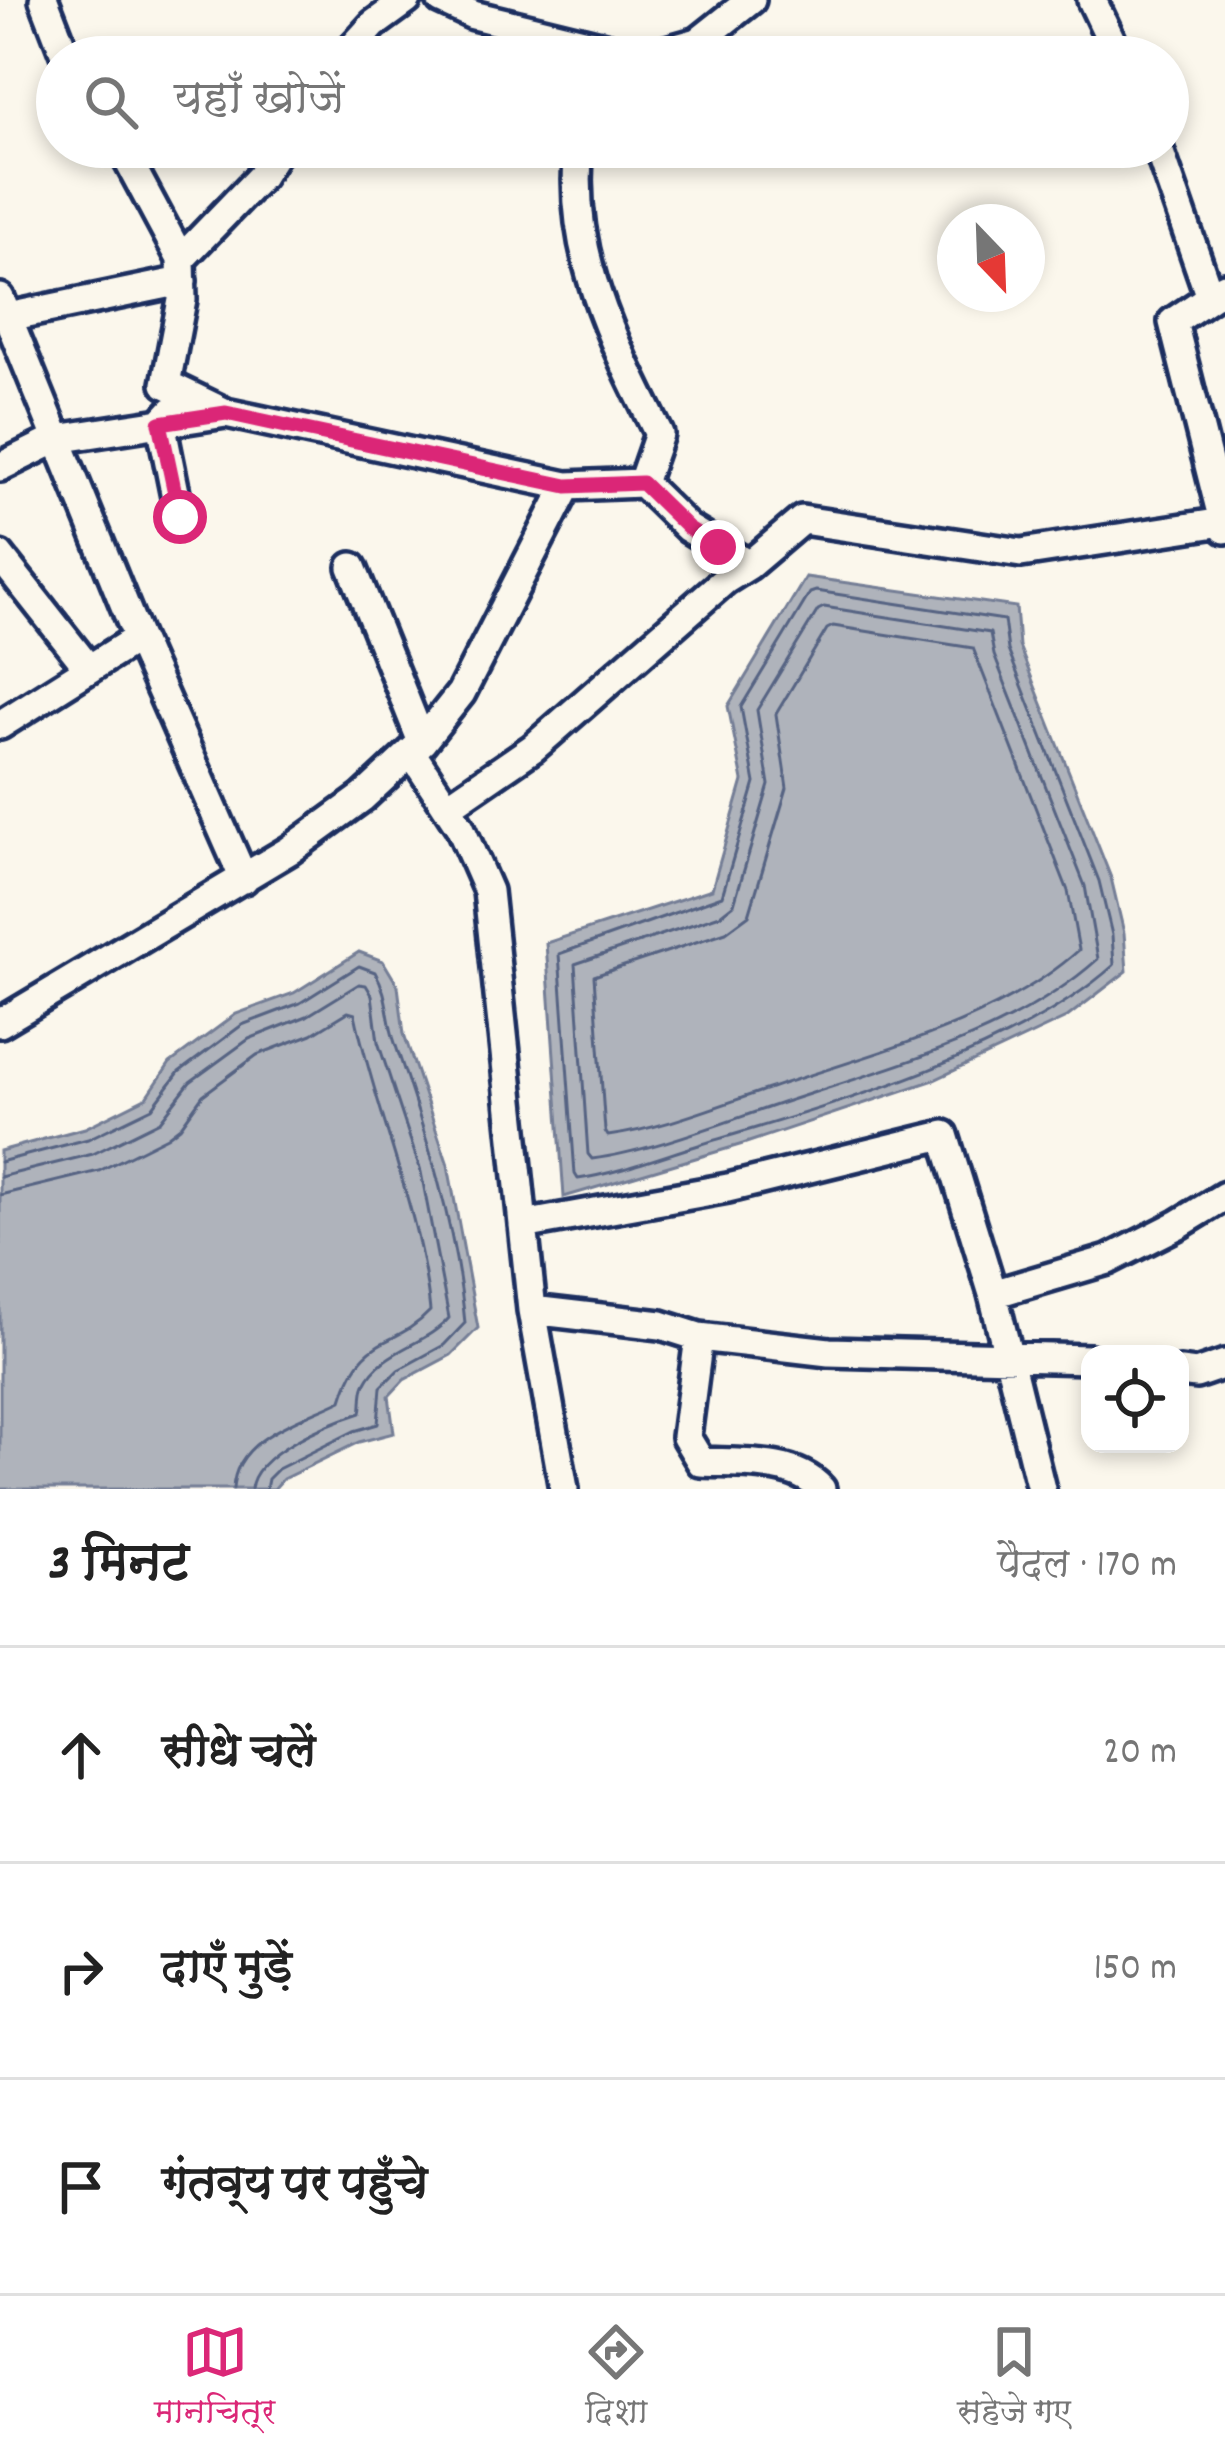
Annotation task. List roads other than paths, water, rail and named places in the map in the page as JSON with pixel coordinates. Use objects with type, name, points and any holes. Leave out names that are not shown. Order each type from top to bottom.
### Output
[{"type":"street","points":[[44,0],[58,36]]},
{"type":"street","points":[[363,36],[407,0]]},
{"type":"street","points":[[442,0],[473,16],[557,36]]},
{"type":"street","points":[[704,36],[751,0]]},
{"type":"street","points":[[1092,0],[1109,36]]},
{"type":"street","points":[[131,168],[181,270],[182,300],[166,384],[226,413],[567,486],[642,483],[688,528],[749,565]]},
{"type":"street","points":[[244,879],[2,309],[181,270],[266,168]]},
{"type":"street","points":[[577,168],[576,211],[589,277],[617,352],[659,434],[642,483]]},
{"type":"street","points":[[447,807],[533,748],[725,580],[802,520],[1021,553],[1224,526],[1173,322],[1218,292],[1167,168]]},
{"type":"street","points":[[160,423],[188,394]]},
{"type":"street","points":[[0,467],[57,439],[226,413]]},
{"type":"street","points":[[160,423],[180,517]]},
{"type":"street","points":[[0,1023],[244,879],[363,797],[417,747],[461,693],[567,486]]},
{"type":"street","points":[[0,556],[89,669]]},
{"type":"street","points":[[352,567],[417,747],[488,891],[532,1310],[564,1489]]},
{"type":"street","points":[[3,718],[138,638]]},
{"type":"street","points":[[523,1225],[728,1188],[944,1135],[993,1294],[1035,1488]]},
{"type":"street","points":[[993,1294],[1108,1260],[1180,1225],[1225,1196]]},
{"type":"street","points":[[532,1310],[830,1352],[1081,1359]]},
{"type":"street","points":[[699,1336],[686,1437],[701,1462],[761,1465],[809,1476],[821,1489]]},
{"type":"street","points":[[1189,1373],[1225,1364]]},
{"type":"water","points":[[806,577],[1016,607],[1019,646],[1111,878],[1127,971],[1066,1018],[934,1080],[564,1197],[546,943],[712,889],[743,781],[728,706]]},
{"type":"water","points":[[359,952],[383,961],[398,986],[404,1034],[448,1165],[478,1328],[451,1355],[404,1380],[389,1396],[394,1433],[359,1442],[283,1479],[274,1489],[0,1489],[0,1151],[85,1128],[147,1097],[170,1063],[236,1014],[294,993]]}]
